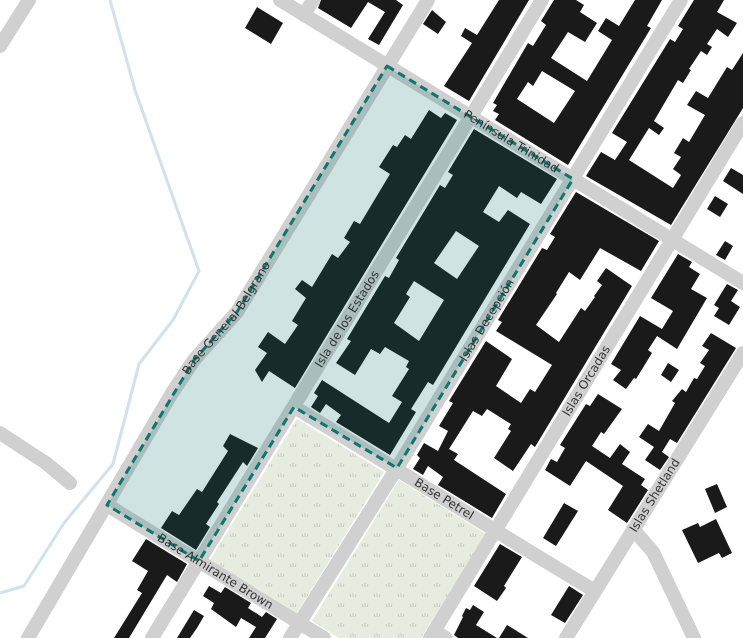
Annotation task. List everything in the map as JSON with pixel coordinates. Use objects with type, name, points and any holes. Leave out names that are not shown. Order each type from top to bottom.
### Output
[{"type":"street","points":[[0,46],[29,0]]},
{"type":"street","name":"Península Trinidad","points":[[280,0],[743,283]]},
{"type":"street","points":[[304,15],[313,0]]},
{"type":"street","name":"Base General Belgrano","points":[[28,638],[172,393],[194,360],[237,312],[428,0]]},
{"type":"street","name":"Isla de los Estados","points":[[152,638],[472,117],[542,0]]},
{"type":"street","name":"Islas Decepción","points":[[290,638],[397,468],[681,0]]},
{"type":"street","name":"Islas Orcadas","points":[[437,636],[496,532],[671,239],[743,123]]},
{"type":"street","name":"Islas Shetland","points":[[566,638],[743,352]]},
{"type":"street","name":"Base Petrel","points":[[294,407],[397,468],[496,532],[595,592]]},
{"type":"street","points":[[0,433],[46,463],[70,483]]},
{"type":"street","name":"Base Almirante Brown","points":[[107,505],[324,638]]},
{"type":"street","points":[[633,529],[653,552],[694,638]]},
{"type":"highlighted area","points":[[387,66],[573,179],[397,468],[294,407],[199,561],[107,505],[194,360],[237,312]]},
{"type":"green space","points":[[297,419],[384,472],[297,613],[210,560]]},
{"type":"green space","points":[[399,480],[486,534],[421,638],[339,638],[312,621]]},
{"type":"building","points":[[321,0],[396,0],[403,5],[379,45],[368,39],[385,12],[368,2],[351,28],[318,8]]},
{"type":"building","points":[[499,0],[529,0],[469,101],[444,86],[472,43],[461,36],[465,28],[477,35]]},
{"type":"building","points":[[554,0],[576,0],[584,5],[580,12],[597,23],[585,42],[568,32],[551,58],[587,81],[612,40],[598,31],[606,18],[619,26],[635,0],[662,0],[647,26],[651,28],[568,165],[495,120],[499,114],[493,111],[497,105],[493,103],[528,43],[533,46],[546,25],[541,21]],"holes":[[[542,71],[575,91],[554,123],[517,99],[528,82],[533,86]]]},
{"type":"building","points":[[694,0],[724,0],[717,12],[737,23],[728,37],[717,29],[707,44],[712,47],[707,55],[701,51],[689,69],[691,70],[683,83],[678,80],[654,121],[664,128],[659,135],[649,128],[629,160],[673,188],[681,175],[673,169],[681,157],[674,153],[683,138],[689,142],[705,115],[687,105],[696,91],[708,98],[727,67],[732,70],[743,53],[743,108],[671,225],[586,176],[601,152],[615,160],[627,142],[612,133],[670,39],[675,42],[683,29],[678,26]]},
{"type":"building","points":[[257,7],[283,23],[271,44],[245,28]]},
{"type":"building","points":[[432,10],[446,22],[438,34],[423,24]]},
{"type":"building","points":[[429,110],[441,118],[445,113],[457,120],[295,388],[269,371],[262,382],[255,370],[267,353],[258,347],[268,332],[285,344],[298,325],[292,321],[306,298],[295,289],[302,280],[312,287],[332,254],[338,258],[350,242],[344,238],[354,221],[360,224],[390,174],[379,167],[393,145],[397,147],[405,135],[411,139]]},
{"type":"building","points":[[474,129],[557,179],[541,204],[521,192],[517,198],[499,186],[483,212],[499,222],[508,210],[530,224],[433,385],[428,382],[411,409],[416,412],[390,455],[336,422],[341,415],[326,404],[320,413],[311,407],[318,396],[314,393],[322,380],[389,423],[402,402],[392,396],[409,369],[406,367],[409,361],[385,347],[380,354],[371,349],[355,375],[336,363],[351,341],[347,339],[385,276],[389,278],[399,260],[396,258],[440,185],[445,188],[453,175],[448,172]],"holes":[[[456,231],[479,246],[457,279],[434,263]],[[414,281],[444,300],[419,341],[394,323],[410,297],[406,294]]]},
{"type":"building","points":[[731,168],[743,175],[743,194],[723,181]]},
{"type":"building","points":[[576,192],[659,241],[641,271],[600,248],[580,280],[569,272],[556,293],[557,294],[536,325],[559,342],[581,308],[585,311],[595,297],[594,296],[602,285],[597,281],[606,268],[632,286],[535,447],[531,444],[513,471],[494,458],[511,431],[508,429],[511,424],[487,409],[482,416],[473,411],[449,449],[458,454],[454,460],[506,494],[492,518],[438,485],[443,477],[428,466],[423,475],[413,469],[420,458],[417,455],[424,443],[438,451],[448,431],[439,426],[453,403],[449,401],[486,341],[512,359],[496,386],[521,403],[530,389],[535,392],[552,365],[496,331],[502,322],[498,320],[542,248],[547,250],[555,237],[550,234]]},
{"type":"building","points":[[715,196],[728,204],[720,217],[707,209]]},
{"type":"building","points":[[725,241],[733,246],[725,260],[716,255]]},
{"type":"building","points":[[678,254],[692,262],[689,267],[700,274],[691,289],[707,298],[677,349],[657,336],[648,350],[652,353],[636,379],[634,378],[626,389],[613,380],[621,370],[611,364],[640,316],[662,329],[673,311],[651,298]]},
{"type":"building","points":[[727,284],[738,290],[731,301],[740,307],[729,325],[714,316],[719,308],[714,305]]},
{"type":"building","points":[[711,333],[736,348],[677,443],[670,439],[662,452],[669,457],[660,470],[645,460],[654,447],[639,437],[648,424],[659,431],[675,403],[672,401],[682,389],[686,392],[694,378],[697,379],[705,366],[700,363],[709,350],[702,346]]},
{"type":"building","points":[[668,363],[679,370],[671,382],[661,375]]},
{"type":"building","points":[[598,394],[622,409],[604,434],[601,432],[592,446],[610,458],[620,444],[630,452],[622,464],[645,479],[641,485],[648,490],[627,523],[608,510],[623,486],[586,461],[570,486],[545,470],[551,459],[557,462],[565,448],[560,445],[586,404],[590,406]]},
{"type":"building","points":[[230,434],[258,448],[247,466],[243,462],[217,502],[219,504],[206,524],[210,527],[196,550],[161,528],[172,511],[179,515],[197,489],[202,492],[228,451],[223,446]]},
{"type":"building","points":[[717,484],[727,507],[715,513],[705,489]]},
{"type":"building","points":[[564,503],[578,511],[556,546],[543,538]]},
{"type":"building","points":[[716,519],[732,553],[722,558],[719,553],[698,563],[682,530],[698,523],[700,527]]},
{"type":"building","points":[[146,539],[187,564],[177,582],[167,575],[129,638],[114,638],[142,593],[137,590],[148,571],[132,561]]},
{"type":"building","points":[[500,544],[522,557],[504,586],[506,588],[497,601],[474,586]]},
{"type":"building","points":[[209,586],[221,593],[225,587],[251,603],[248,608],[262,617],[266,612],[277,619],[265,638],[249,638],[256,627],[241,618],[236,627],[211,609],[214,603],[203,596]]},
{"type":"building","points":[[569,586],[583,595],[565,623],[551,615]]},
{"type":"building","points":[[473,605],[484,612],[476,625],[497,638],[458,638],[454,635],[466,608],[470,610]]},
{"type":"building","points":[[194,610],[204,616],[197,628],[190,638],[177,638]]},
{"type":"building","points":[[507,625],[528,638],[499,638]]},
{"type":"waterway","points":[[0,593],[24,586],[64,523],[113,464],[139,364],[173,320],[199,271],[135,90],[110,0]]}]
